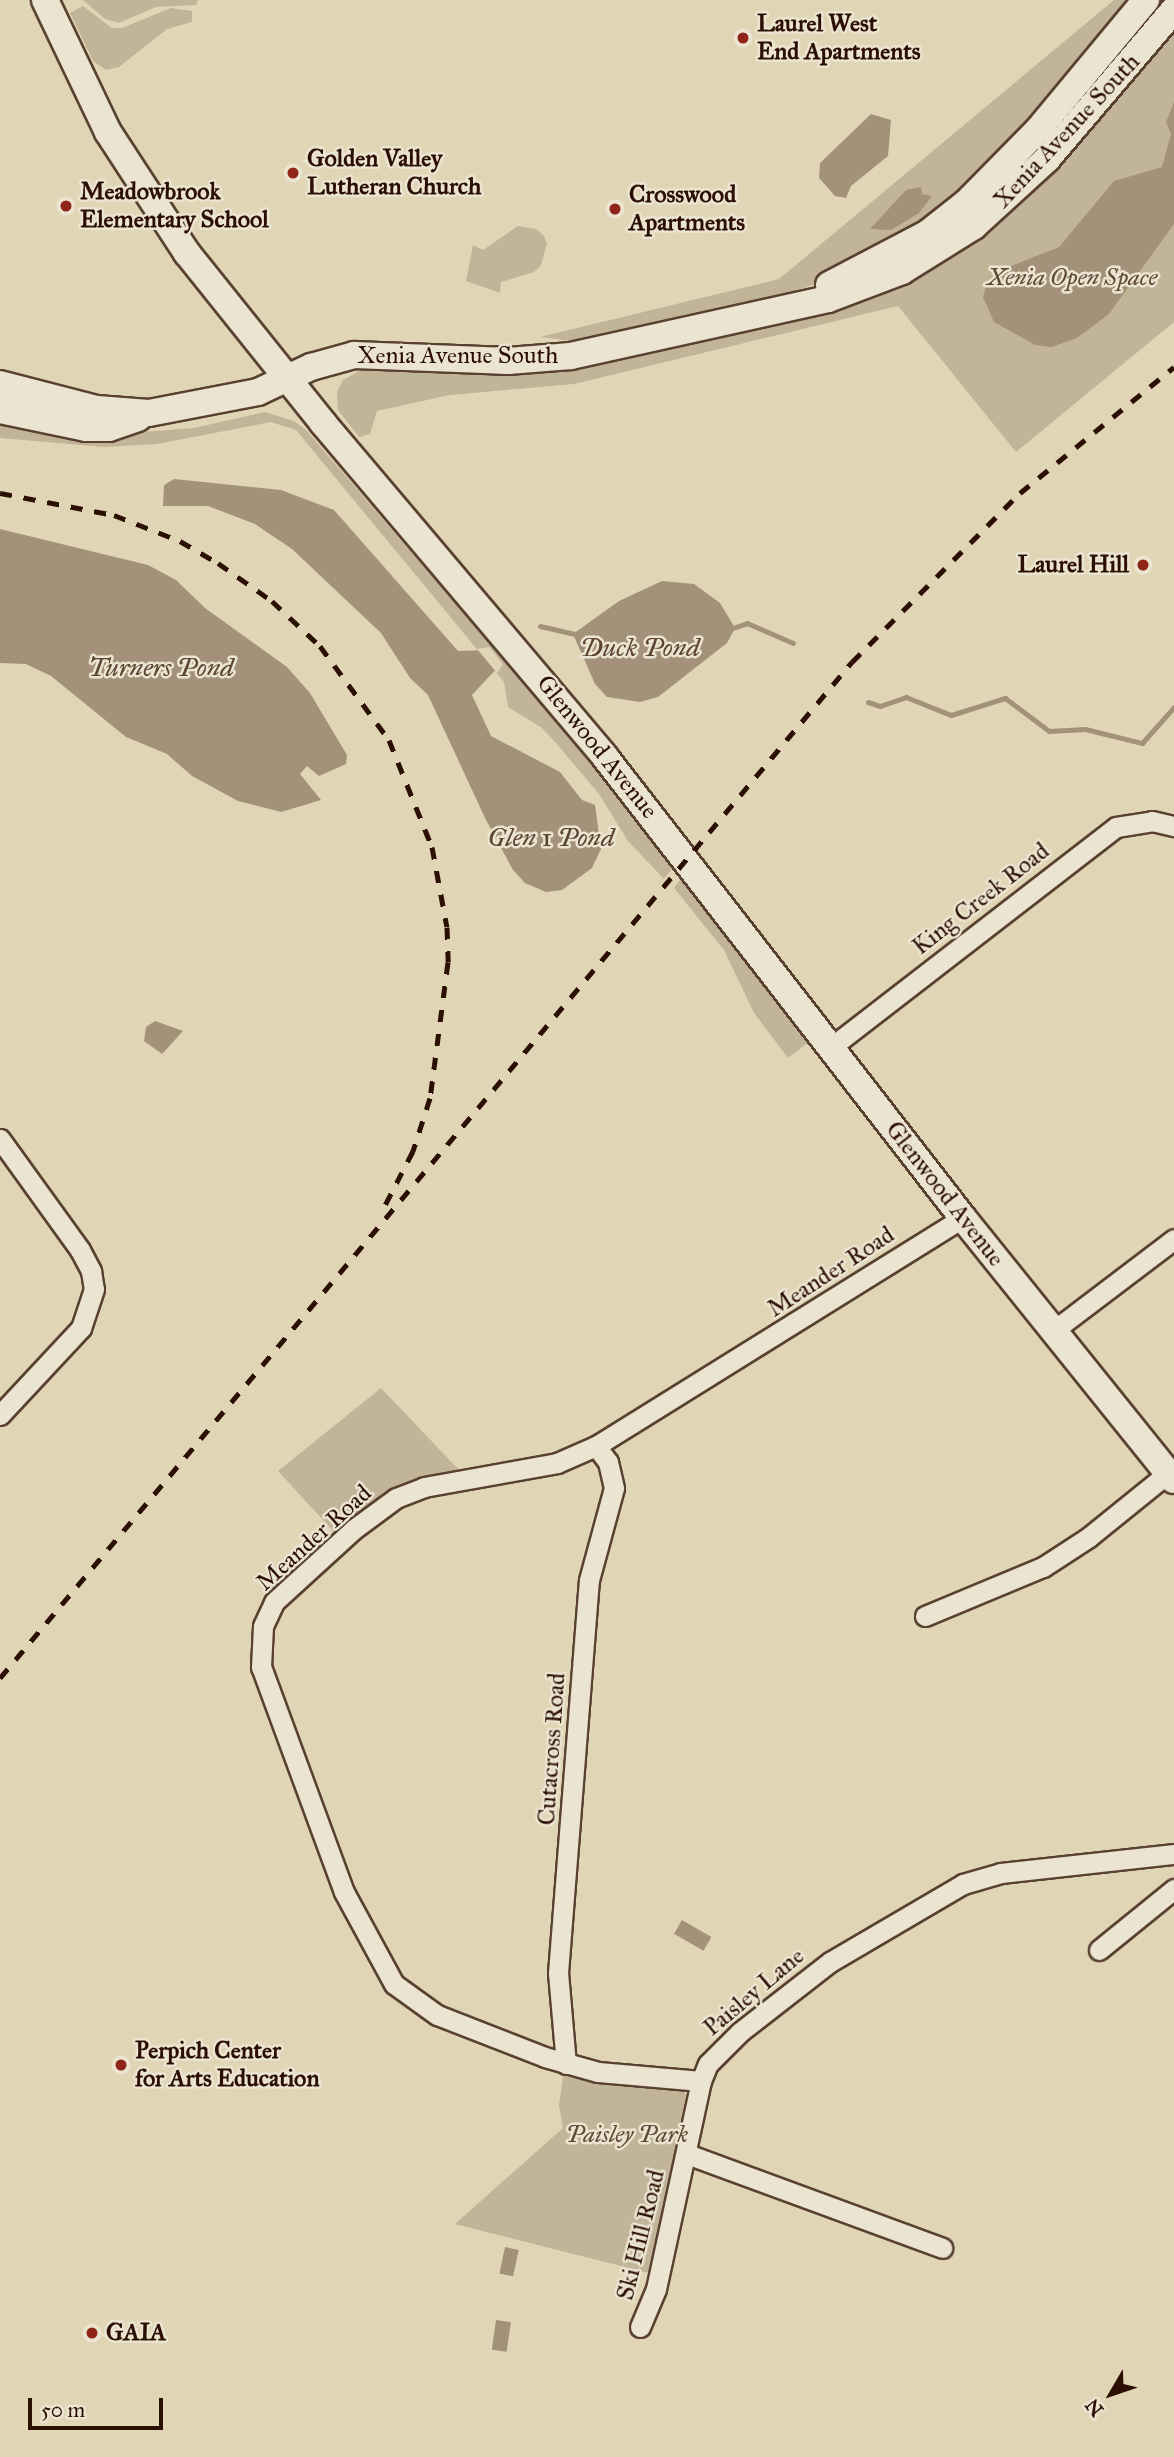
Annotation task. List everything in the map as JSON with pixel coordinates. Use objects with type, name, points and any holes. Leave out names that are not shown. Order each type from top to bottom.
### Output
[{"type":"street","name":"Glenwood Avenue","points":[[45,0],[108,132],[140,188],[286,379],[537,673],[963,1218],[1171,1477]]},
{"type":"street","name":"Xenia Avenue South","points":[[714,324],[828,285],[929,233],[1000,172],[1146,0]]},
{"type":"street","name":"Xenia Avenue South","points":[[149,413],[225,401],[311,367],[362,354],[539,359],[714,324],[874,284],[943,248],[1031,176],[1174,10]]},
{"type":"street","points":[[0,384],[85,407],[149,413]]},
{"type":"street","points":[[0,410],[86,428],[109,428],[149,413]]},
{"type":"street","name":"King Creek Road","points":[[831,1048],[1116,827],[1152,821],[1174,826]]},
{"type":"street","points":[[0,1139],[80,1250],[91,1271],[93,1297],[81,1328],[0,1415]]},
{"type":"street","name":"Meander Road","points":[[701,2081],[598,2072],[566,2064],[437,2015],[394,1984],[344,1892],[259,1652],[263,1626],[274,1602],[382,1507],[424,1487],[557,1463],[596,1447],[963,1218]]},
{"type":"street","points":[[1053,1331],[1174,1239]]},
{"type":"street","name":"Cutacross Road","points":[[566,2064],[558,1973],[589,1580],[614,1489],[608,1462],[596,1447]]},
{"type":"street","points":[[925,1616],[1006,1586],[1049,1564],[1171,1477]]},
{"type":"street","name":"Paisley Lane","points":[[687,2154],[701,2081],[717,2054],[782,1995],[940,1894],[1001,1874],[1174,1854]]},
{"type":"street","points":[[1099,1950],[1174,1889]]},
{"type":"street","points":[[687,2154],[942,2248]]},
{"type":"street","name":"Ski Hill Road","points":[[640,2327],[656,2290],[687,2154]]},
{"type":"green space","points":[[83,0],[198,0],[196,5],[156,7],[119,23],[105,19]]},
{"type":"green space","name":"Xenia Open Space","points":[[1114,0],[1139,0],[948,211],[824,281],[795,291],[579,342],[540,337],[779,279]]},
{"type":"green space","points":[[83,6],[112,28],[122,28],[171,8],[192,11],[192,22],[167,29],[119,67],[106,70],[93,61],[70,13]]},
{"type":"green space","name":"Xenia Open Space","points":[[1174,31],[1174,322],[1016,452],[898,306],[574,384],[450,395],[377,411],[370,434],[359,437],[338,410],[337,392],[343,380],[366,367],[491,375],[571,369],[869,293],[1118,86]]},
{"type":"green space","points":[[518,226],[536,229],[544,236],[547,244],[541,265],[534,272],[501,282],[500,293],[466,281],[473,245],[483,250]]},
{"type":"green space","points":[[265,412],[294,421],[307,431],[515,673],[675,865],[664,879],[628,841],[599,794],[556,743],[542,728],[508,707],[504,682],[296,430],[271,422],[157,444],[104,447],[0,438],[0,416],[104,435],[194,428]]},
{"type":"green space","points":[[684,875],[809,1042],[788,1058],[754,1013],[724,950],[674,888]]},
{"type":"green space","points":[[381,1388],[459,1470],[388,1490],[334,1532],[278,1471]]},
{"type":"green space","name":"Paisley Park","points":[[563,2076],[681,2089],[686,2094],[649,2273],[455,2224],[563,2128],[559,2106]]},
{"type":"water","points":[[1174,102],[1174,224],[1109,314],[1077,338],[1052,347],[1035,345],[994,322],[983,297],[987,282],[996,272],[1059,247],[1114,181],[1162,167],[1171,134],[1166,122]]},
{"type":"water","points":[[871,114],[891,120],[888,156],[851,186],[846,198],[835,196],[819,178],[820,163]]},
{"type":"water","points":[[921,187],[922,194],[932,196],[919,213],[891,230],[870,229],[906,190]]},
{"type":"water","name":"Glen 1 Pond","points":[[174,479],[281,490],[334,510],[458,651],[487,650],[500,665],[472,695],[491,736],[560,772],[582,800],[595,805],[601,849],[592,868],[562,890],[546,892],[525,883],[513,870],[485,818],[428,695],[410,678],[381,633],[292,549],[255,524],[208,506],[163,506],[164,485]]},
{"type":"water","name":"Turners Pond","points":[[0,529],[148,565],[176,580],[205,608],[287,667],[310,693],[347,755],[346,764],[319,776],[307,766],[300,774],[321,800],[281,812],[238,801],[192,776],[167,754],[126,737],[51,676],[26,664],[0,663]]},
{"type":"water","name":"Duck Pond","points":[[662,581],[694,584],[720,603],[735,628],[727,643],[658,697],[640,702],[607,697],[595,684],[573,634],[619,601]]},
{"type":"water","points":[[155,1021],[183,1031],[162,1054],[144,1041],[146,1027]]},
{"type":"water","points":[[682,1920],[711,1937],[703,1951],[674,1934]]},
{"type":"water","points":[[505,2247],[519,2250],[513,2276],[499,2273]]},
{"type":"water","points":[[496,2320],[511,2322],[507,2352],[492,2350]]},
{"type":"pier","points":[[489,647],[503,664],[497,673],[477,649]]},
{"type":"waterway","points":[[730,629],[747,623],[793,643]]},
{"type":"waterway","points":[[540,626],[578,635]]},
{"type":"waterway","points":[[868,702],[880,706],[906,697],[951,715],[1005,698],[1049,731],[1085,729],[1142,743],[1174,707]]},
{"type":"railway","points":[[0,1678],[852,662],[1020,493],[1174,367]]},
{"type":"railway","points":[[0,493],[114,515],[180,541],[218,563],[272,601],[320,646],[389,740],[432,847],[447,927],[448,962],[430,1098],[413,1151],[382,1211]]},
{"type":"place","name":"Laurel West End Apartments","points":[[743,38]]},
{"type":"place","name":"Golden Valley Lutheran Church","points":[[293,173]]},
{"type":"place","name":"Meadowbrook Elementary School","points":[[66,206]]},
{"type":"place","name":"Crosswood Apartments","points":[[615,209]]},
{"type":"place","name":"Laurel Hill","points":[[1143,565]]},
{"type":"place","name":"Perpich Center for Arts Education","points":[[121,2065]]},
{"type":"place","name":"GAIA","points":[[92,2333]]}]
